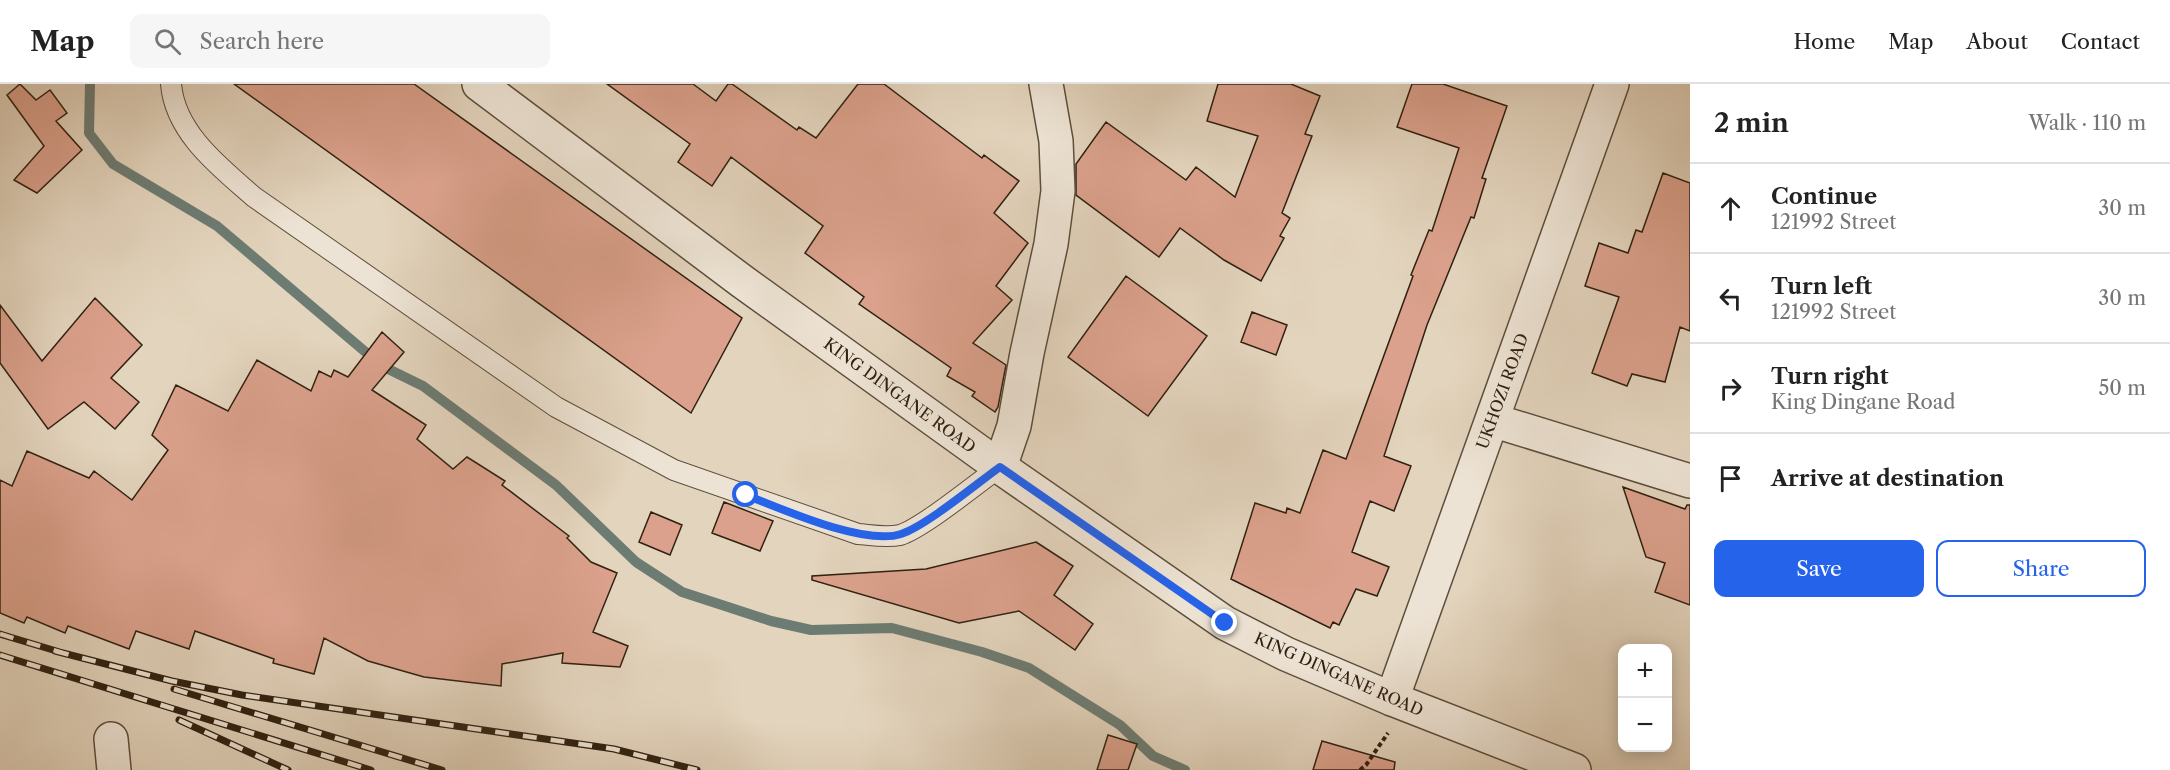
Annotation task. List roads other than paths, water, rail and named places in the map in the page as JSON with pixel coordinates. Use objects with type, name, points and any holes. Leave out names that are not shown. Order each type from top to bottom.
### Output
[{"type":"street","name":"KING DINGANE ROAD","points":[[479,84],[743,282],[1000,467],[1225,623],[1286,654],[1574,770]]},
{"type":"street","points":[[1000,467],[1014,426],[1052,244],[1058,191],[1056,141],[1046,84]]},
{"type":"street","name":"UKHOZI ROAD","points":[[1399,701],[1492,420],[1612,84]]},
{"type":"street","points":[[1492,420],[1690,481]]},
{"type":"lane","points":[[171,84],[173,102],[187,127],[211,158],[254,197],[556,407],[674,470],[858,534],[883,537],[901,534],[920,524],[1000,467]]},
{"type":"waterway","points":[[90,84],[89,133],[113,164],[217,226],[382,366],[423,386],[556,485],[636,562],[682,592],[771,621],[811,630],[892,628],[982,652],[1029,668],[1120,725],[1153,756],[1185,770]]},
{"type":"railway","points":[[0,634],[63,653]]},
{"type":"railway","points":[[55,651],[172,681],[242,695],[614,749],[697,770]]},
{"type":"railway","points":[[0,655],[371,770]]},
{"type":"railway","points":[[174,689],[442,770]]},
{"type":"railway","points":[[179,720],[288,770]]}]
